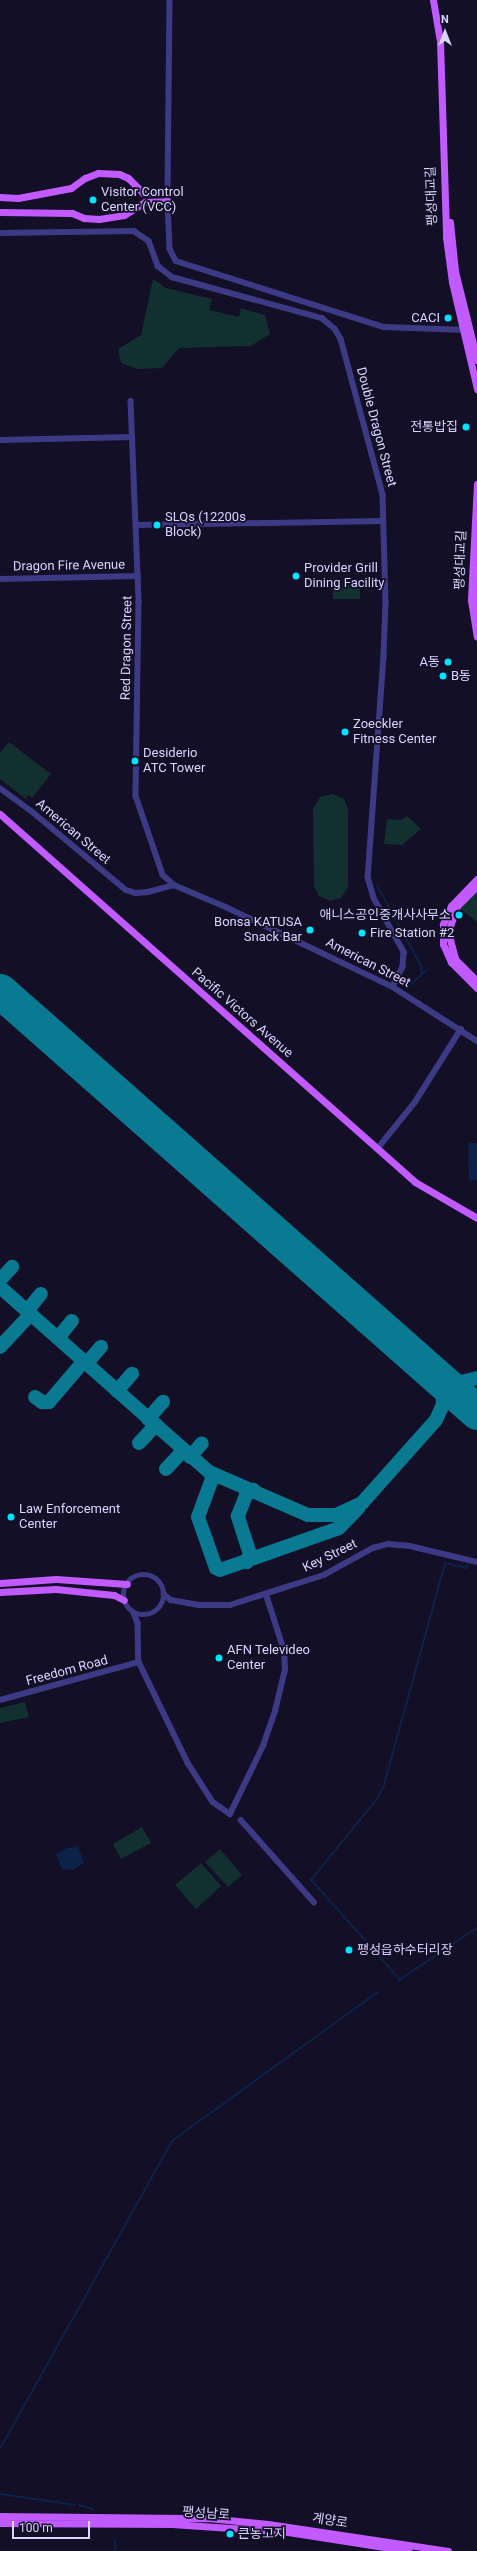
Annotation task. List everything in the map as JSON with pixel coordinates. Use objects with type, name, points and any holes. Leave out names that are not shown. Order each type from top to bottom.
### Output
[{"type":"main road","name":"팽성대교길","points":[[434,0],[440,41],[446,237],[452,282],[467,329],[477,389]]},
{"type":"main road","points":[[438,0],[444,41],[450,224],[455,271],[467,329],[477,360]]},
{"type":"main road","points":[[0,197],[18,198],[71,188],[84,178],[98,173],[119,174],[128,178],[143,193],[168,192]]},
{"type":"main road","points":[[0,212],[72,213],[84,218],[99,219],[124,215],[144,202],[168,201]]},
{"type":"main road","name":"팽성대교길","points":[[477,484],[471,594],[477,637]]},
{"type":"main road","points":[[477,568],[477,611]]},
{"type":"main road","name":"Pacific Victors Avenue","points":[[0,814],[179,975],[415,1182],[477,1218]]},
{"type":"main road","points":[[477,879],[451,906],[443,924],[444,944],[451,962],[477,988]]},
{"type":"main road","points":[[477,886],[457,906],[450,920],[448,932],[455,959],[477,981]]},
{"type":"main road","points":[[0,1583],[56,1579],[127,1584]]},
{"type":"main road","points":[[0,1592],[56,1589],[114,1595],[124,1600]]},
{"type":"main road","name":"팽성남로","points":[[0,2516],[208,2518]]},
{"type":"main road","name":"계양로","points":[[208,2518],[268,2524],[448,2551]]},
{"type":"main road","name":"팽성남로","points":[[0,2523],[179,2524],[288,2532],[409,2551]]},
{"type":"street","points":[[170,0],[168,201],[170,249],[176,261],[182,265],[384,327],[467,329]]},
{"type":"street","name":"Double Dragon Street","points":[[0,233],[134,231],[149,241],[158,266],[172,277],[322,318],[335,329],[341,339],[383,495],[386,603],[384,656],[368,877],[374,898],[404,952],[403,967],[393,987]]},
{"type":"street","name":"Red Dragon Street","points":[[131,401],[138,576],[136,796],[163,875],[174,885]]},
{"type":"street","points":[[0,440],[132,437]]},
{"type":"street","points":[[136,525],[383,521]]},
{"type":"street","name":"Dragon Fire Avenue","points":[[0,579],[138,576]]},
{"type":"street","name":"American Street","points":[[0,788],[34,813],[126,890],[136,893],[148,892],[174,885],[226,907],[393,987],[477,1041]]},
{"type":"street","points":[[378,1148],[415,1102],[460,1029]]},
{"type":"street","name":"Key Street","points":[[171,1600],[219,1607],[266,1595],[324,1575],[373,1548],[388,1544],[410,1546],[477,1562]]},
{"type":"street","points":[[171,1600],[164,1594],[160,1583],[150,1576],[137,1576],[127,1584],[124,1600],[134,1613],[138,1623],[139,1662],[188,1763],[213,1802],[230,1814],[268,1733],[285,1670],[284,1651],[266,1595]]},
{"type":"street","points":[[138,1623],[146,1615],[155,1612],[162,1603],[164,1594]]},
{"type":"street","points":[[162,1603],[171,1600]]},
{"type":"street","points":[[134,1613],[146,1615]]},
{"type":"street","name":"Freedom Road","points":[[0,1700],[139,1662]]},
{"type":"street","points":[[241,1820],[314,1902]]},
{"type":"green space","points":[[153,279],[166,288],[212,299],[209,310],[239,317],[241,308],[265,315],[270,334],[251,346],[179,348],[162,368],[137,369],[121,363],[118,349],[141,335]]},
{"type":"green space","points":[[360,585],[360,599],[333,599],[333,586]]},
{"type":"green space","points":[[9,742],[51,774],[32,798],[28,795],[26,799],[0,779],[0,753]]},
{"type":"green space","points":[[332,794],[344,799],[348,809],[348,887],[341,898],[330,901],[319,896],[314,886],[313,809],[320,797]]},
{"type":"green space","points":[[407,816],[421,829],[402,845],[384,844],[387,819],[401,820]]},
{"type":"green space","points":[[477,891],[477,922],[459,908]]},
{"type":"green space","points":[[25,1702],[29,1717],[0,1723],[0,1708]]},
{"type":"green space","points":[[142,1827],[151,1843],[121,1859],[113,1844]]},
{"type":"green space","points":[[220,1849],[242,1875],[228,1887],[205,1862]]},
{"type":"green space","points":[[201,1863],[221,1886],[196,1909],[175,1885]]},
{"type":"water","points":[[468,1143],[477,1143],[477,1180],[469,1181]]},
{"type":"water","points":[[78,1846],[84,1863],[73,1870],[62,1869],[56,1854],[67,1848]]},
{"type":"waterway","points":[[378,886],[422,967],[422,974]]},
{"type":"waterway","points":[[408,987],[427,970]]},
{"type":"waterway","points":[[400,1980],[311,1880],[377,1799],[384,1785],[445,1563],[467,1568],[467,1565]]},
{"type":"waterway","points":[[398,1981],[477,1928]]},
{"type":"waterway","points":[[0,2449],[172,2141],[378,1992]]},
{"type":"waterway","points":[[0,2494],[75,2505]]},
{"type":"waterway","points":[[79,2505],[93,2509]]},
{"type":"waterway","points":[[115,2539],[116,2551]]},
{"type":"taxiway","points":[[0,1280],[12,1267]]},
{"type":"taxiway","points":[[0,1287],[209,1472],[308,1515],[336,1515],[362,1503],[436,1420],[443,1404],[442,1390],[428,1367]]},
{"type":"taxiway","points":[[27,1311],[41,1294]]},
{"type":"taxiway","points":[[0,1347],[27,1318],[32,1316]]},
{"type":"taxiway","points":[[58,1338],[72,1321]]},
{"type":"taxiway","points":[[86,1364],[101,1347]]},
{"type":"taxiway","points":[[35,1397],[42,1402],[49,1402],[83,1362]]},
{"type":"taxiway","points":[[434,1372],[457,1383],[477,1378]]},
{"type":"taxiway","points":[[117,1391],[132,1374]]},
{"type":"taxiway","points":[[148,1419],[163,1402]]},
{"type":"taxiway","points":[[139,1443],[156,1425]]},
{"type":"taxiway","points":[[190,1457],[202,1443]]},
{"type":"taxiway","points":[[166,1469],[184,1450]]},
{"type":"taxiway","points":[[218,1476],[212,1479],[198,1517],[216,1568],[220,1570],[339,1528],[358,1508]]},
{"type":"taxiway","points":[[247,1562],[250,1554],[238,1516],[246,1495],[253,1490]]},
{"type":"runway","points":[[0,991],[477,1412]]},
{"type":"place","name":"Visitor Control Center (VCC)","points":[[93,200]]},
{"type":"place","name":"CACI","points":[[448,318]]},
{"type":"place","name":"전통밥집","points":[[466,427]]},
{"type":"place","name":"SLQs (12200s Block)","points":[[157,525]]},
{"type":"place","name":"Provider Grill Dining Facility","points":[[296,576]]},
{"type":"place","name":"A동","points":[[448,662]]},
{"type":"place","name":"B동","points":[[443,676]]},
{"type":"place","name":"Zoeckler Fitness Center","points":[[345,732]]},
{"type":"place","name":"Desiderio ATC Tower","points":[[135,761]]},
{"type":"place","name":"애니스공인중개사사무소","points":[[459,915]]},
{"type":"place","name":"Bonsa KATUSA Snack Bar","points":[[310,930]]},
{"type":"place","name":"Fire Station #2","points":[[362,933]]},
{"type":"place","name":"Law Enforcement Center","points":[[11,1517]]},
{"type":"place","name":"AFN Televideo Center","points":[[219,1658]]},
{"type":"place","name":"팽성읍하수터리장","points":[[349,1950]]},
{"type":"place","name":"큰농고지","points":[[230,2534]]}]
